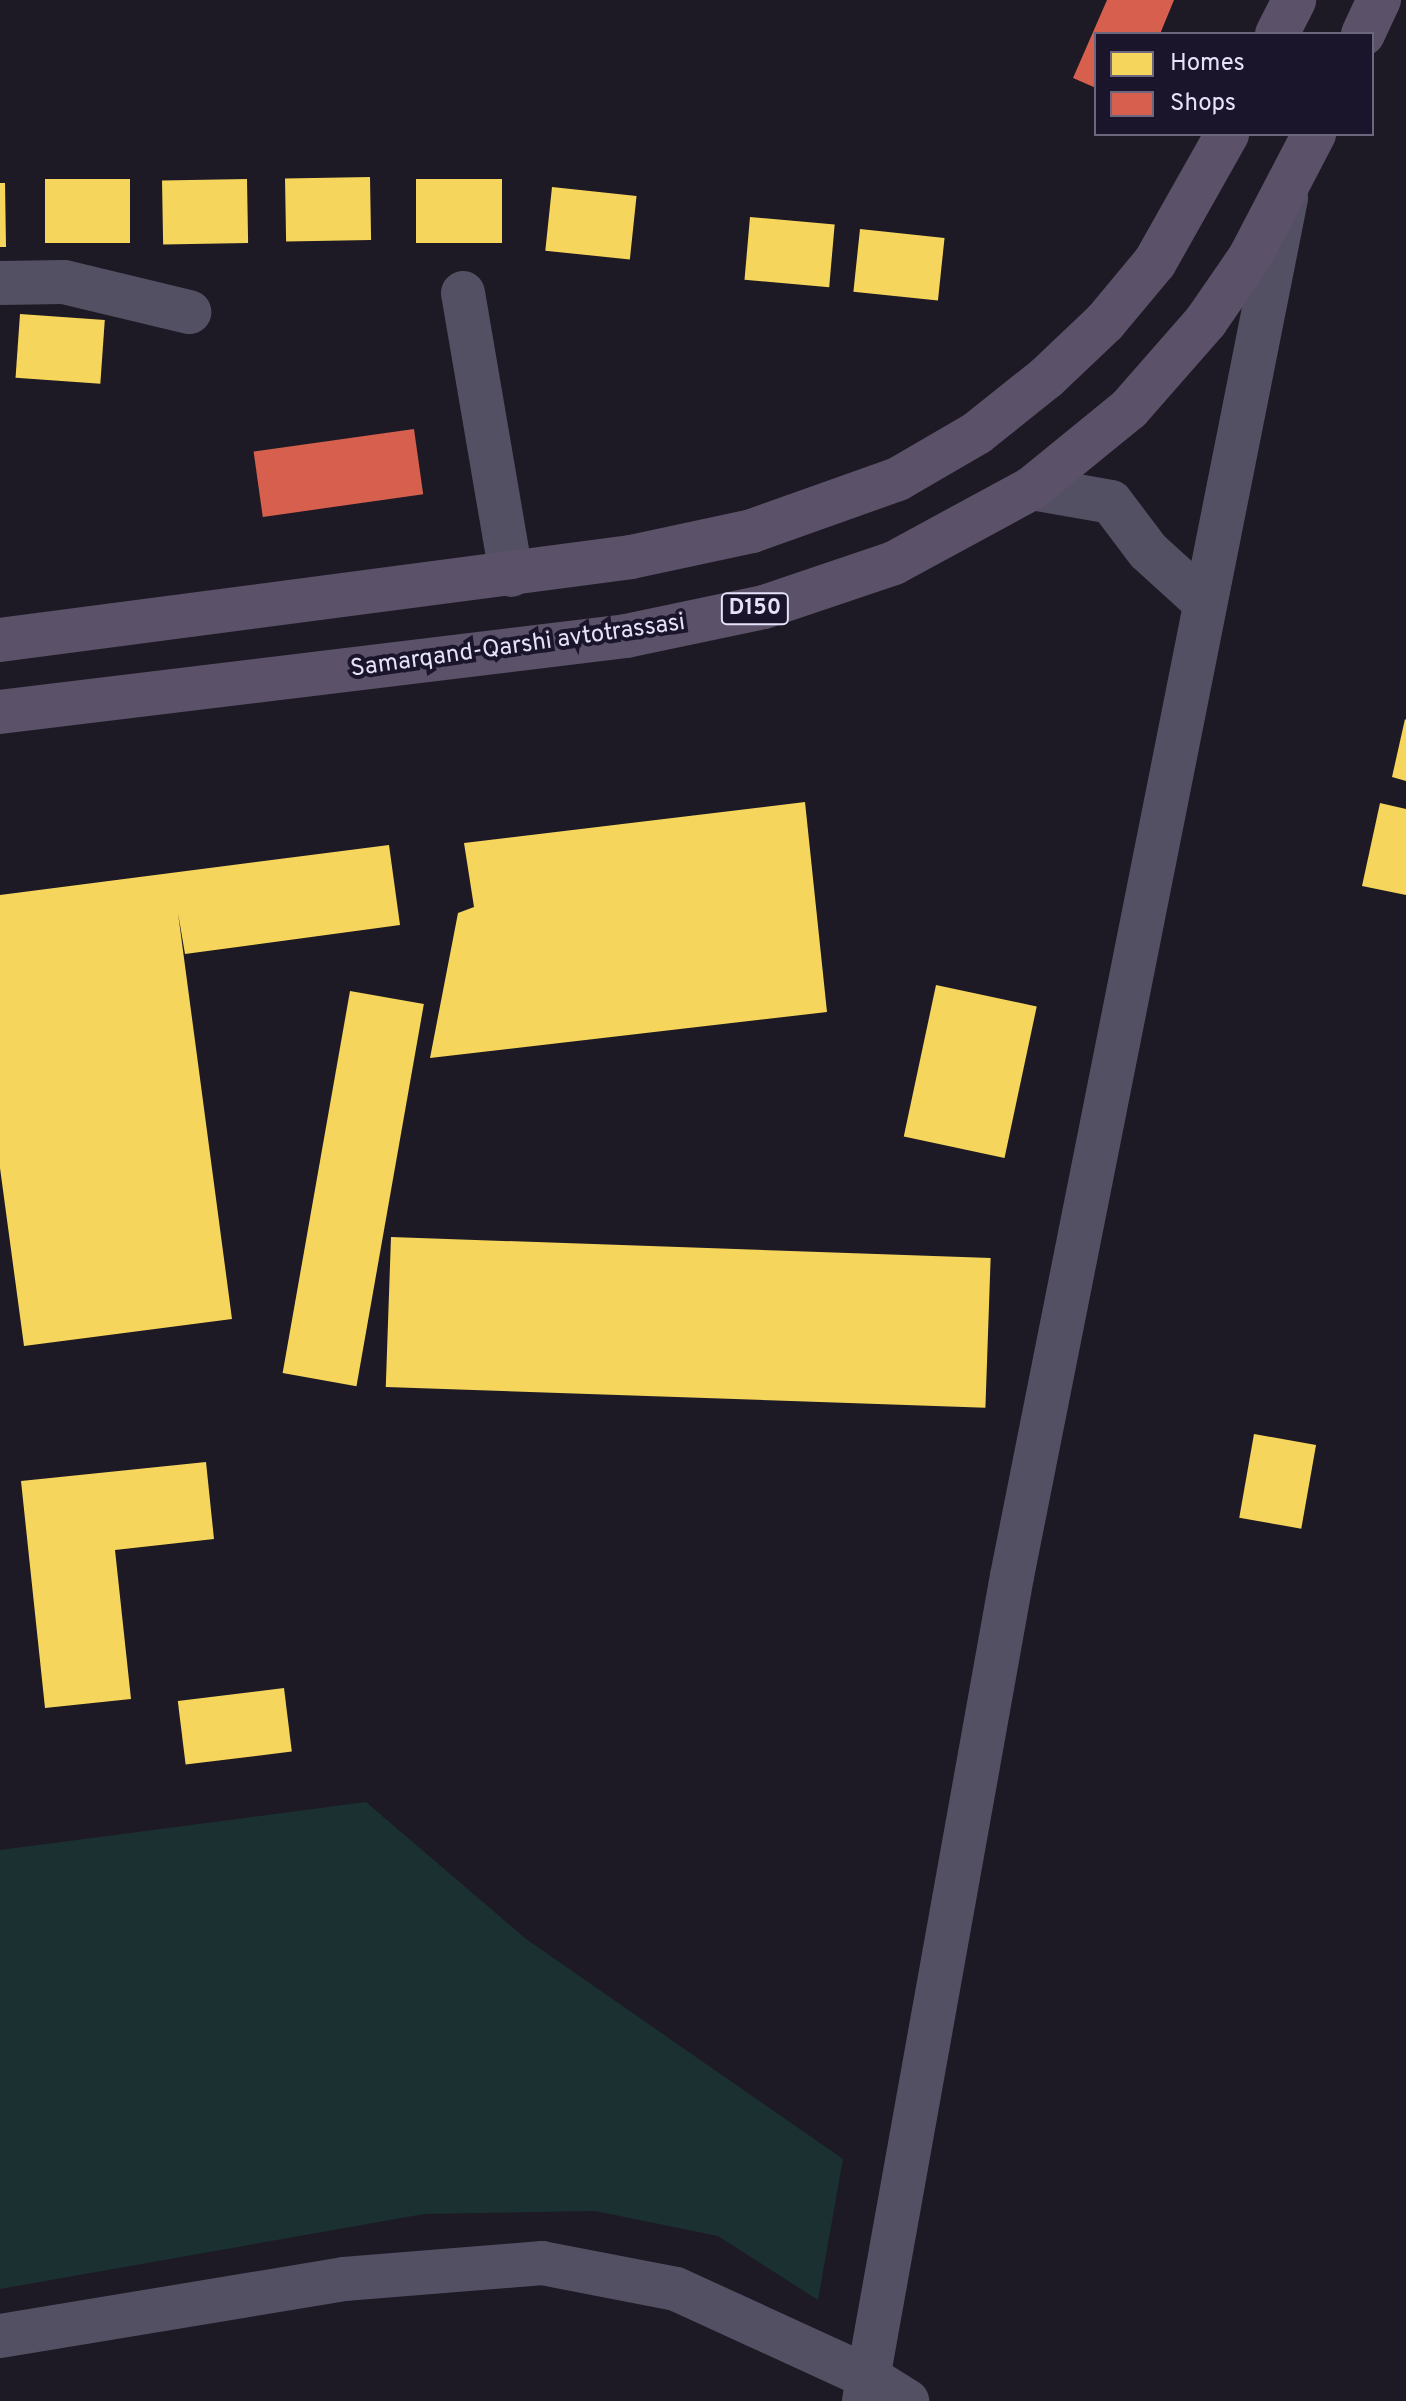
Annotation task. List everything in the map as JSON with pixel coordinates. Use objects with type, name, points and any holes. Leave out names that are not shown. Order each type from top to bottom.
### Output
[{"type":"main road","points":[[1278,32],[1294,0]]},
{"type":"main road","points":[[1364,32],[1379,0]]},
{"type":"main road","points":[[0,640],[511,575],[752,531],[898,479],[977,433],[1046,378],[1105,322],[1155,262],[1226,136]]},
{"type":"main road","name":"Samarqand-Qarshi avtotrassasi","points":[[0,712],[488,656],[626,636],[764,607],[894,563],[1032,488],[1129,409],[1169,365],[1250,257],[1313,136]]},
{"type":"street","points":[[867,2389],[1012,1576],[1203,601],[1288,188]]},
{"type":"street","points":[[0,283],[64,282],[189,312]]},
{"type":"street","points":[[463,293],[511,575]]},
{"type":"street","points":[[1032,488],[1111,502],[1148,551],[1203,601]]},
{"type":"street","points":[[0,2336],[344,2279],[542,2263],[676,2289],[867,2389],[907,2401]]},
{"type":"green space","points":[[366,1802],[526,1939],[843,2159],[818,2300],[718,2236],[595,2211],[424,2214],[0,2289],[0,1850]]},
{"type":"building: Homes","points":[[370,177],[371,240],[286,241],[285,178]]},
{"type":"building: Homes","points":[[45,179],[130,179],[130,243],[45,243]]},
{"type":"building: Homes","points":[[247,179],[248,243],[163,244],[162,180]]},
{"type":"building: Homes","points":[[416,179],[502,179],[502,243],[416,243]]},
{"type":"building: Homes","points":[[0,183],[5,183],[6,247],[0,247]]},
{"type":"building: Homes","points":[[552,187],[637,196],[630,260],[545,251]]},
{"type":"building: Homes","points":[[750,217],[835,224],[829,287],[745,280]]},
{"type":"building: Homes","points":[[860,229],[945,238],[938,301],[853,292]]},
{"type":"building: Homes","points":[[20,314],[105,320],[100,384],[16,378]]},
{"type":"building: Homes","points":[[1406,720],[1406,781],[1392,777]]},
{"type":"building: Homes","points":[[805,802],[827,1012],[430,1058],[458,913],[474,907],[464,843]]},
{"type":"building: Homes","points":[[1380,803],[1406,809],[1406,895],[1362,886]]},
{"type":"building: Homes","points":[[389,845],[400,925],[185,954],[178,913],[232,1319],[24,1346],[0,1168],[0,895]]},
{"type":"building: Homes","points":[[936,985],[1037,1006],[1005,1158],[904,1137]]},
{"type":"building: Homes","points":[[350,991],[424,1004],[356,1386],[283,1373]]},
{"type":"building: Homes","points":[[391,1237],[991,1258],[985,1408],[386,1387]]},
{"type":"building: Homes","points":[[1254,1434],[1316,1445],[1301,1529],[1239,1518]]},
{"type":"building: Homes","points":[[206,1462],[214,1539],[115,1550],[131,1699],[45,1708],[21,1481]]},
{"type":"building: Homes","points":[[284,1688],[292,1752],[186,1765],[178,1701]]},
{"type":"building: Shops","points":[[1107,0],[1174,0],[1161,32],[1094,32],[1094,87],[1073,78]]},
{"type":"building: Shops","points":[[414,429],[423,494],[263,517],[254,452]]}]
